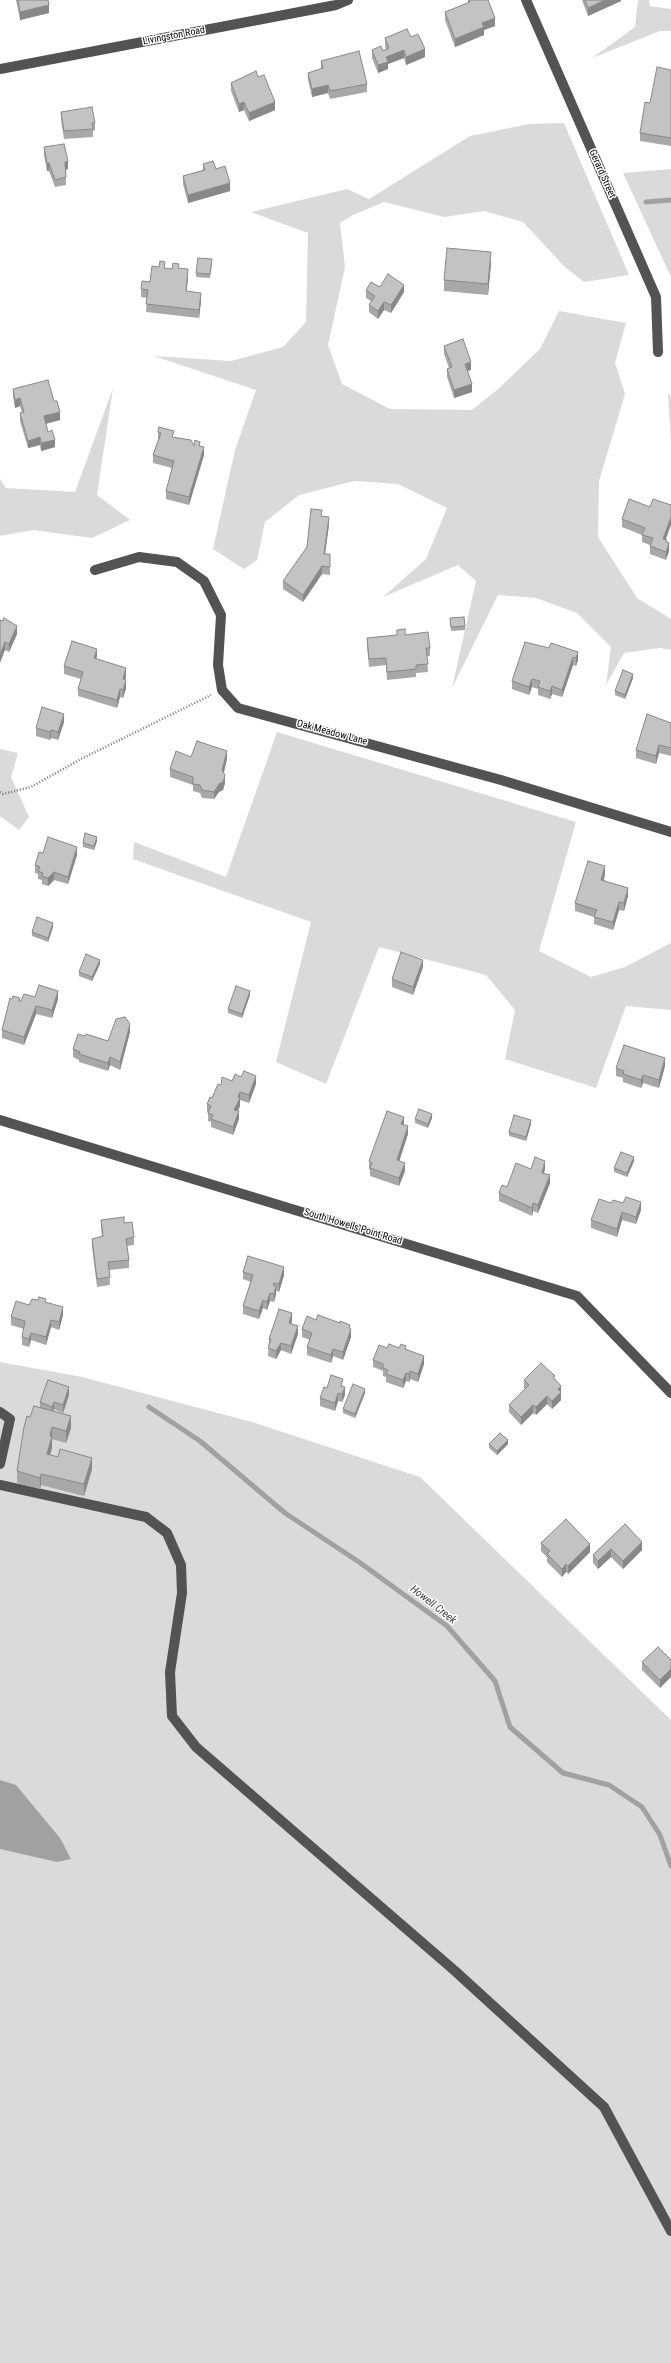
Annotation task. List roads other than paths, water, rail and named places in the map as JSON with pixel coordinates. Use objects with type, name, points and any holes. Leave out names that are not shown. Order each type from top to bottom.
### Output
[{"type":"street","name":"Livingston Road","points":[[0,69],[336,5],[348,0]]},
{"type":"street","name":"Gerard Street","points":[[526,0],[656,297],[658,352]]},
{"type":"street","name":"Oak Meadow Lane","points":[[95,570],[138,557],[177,562],[204,581],[221,614],[218,665],[222,690],[238,708],[501,780],[671,832]]},
{"type":"street","name":"South Howells Point Road","points":[[0,1120],[577,1296],[671,1393]]},
{"type":"street","points":[[0,1412],[10,1420],[2,1444],[0,1464]]},
{"type":"street","points":[[0,1485],[146,1517],[167,1533],[181,1565],[182,1593],[170,1672],[172,1716],[196,1747],[456,1971],[604,2107],[671,2231]]},
{"type":"waterway","points":[[646,202],[671,200]]},
{"type":"waterway","name":"Howell Creek","points":[[149,1407],[200,1441],[285,1513],[359,1562],[447,1626],[495,1681],[510,1727],[563,1773],[609,1785],[642,1807],[660,1835],[671,1866]]}]
